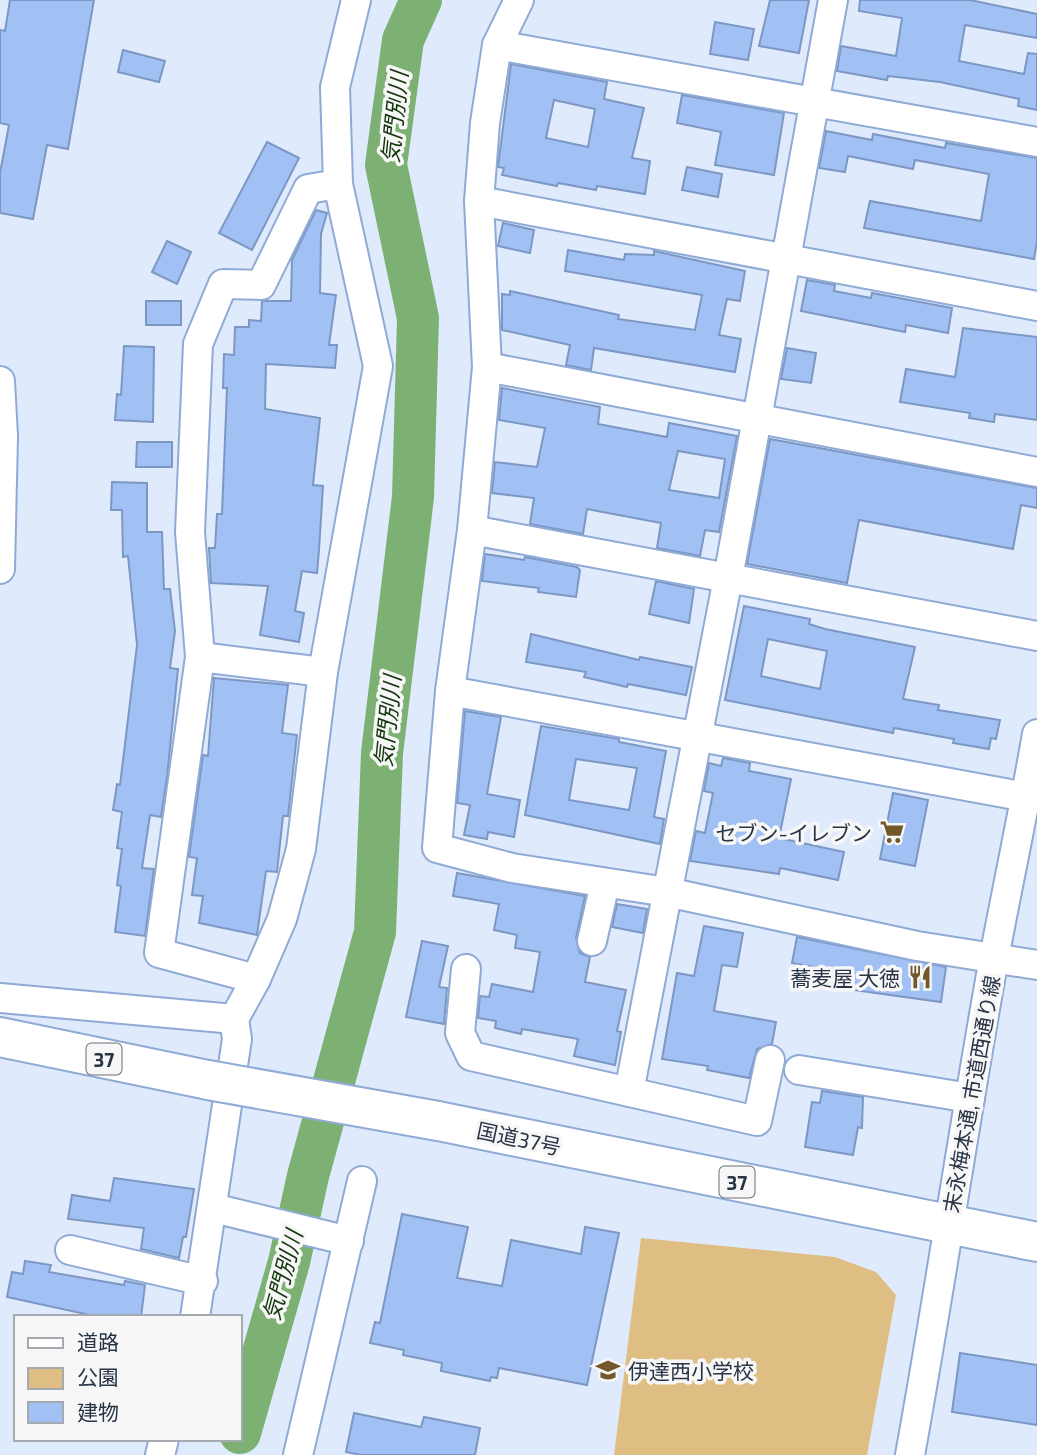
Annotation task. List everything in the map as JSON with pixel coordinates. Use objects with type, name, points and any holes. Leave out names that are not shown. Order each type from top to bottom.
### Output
[{"type":"highway","name":"国道37号","points":[[0,1037],[208,1080],[438,1121],[1037,1242]]},
{"type":"street","points":[[195,1315],[219,1209],[237,1039],[234,1019],[256,979],[282,919],[301,849],[323,672],[378,366],[338,184],[335,87],[356,0]]},
{"type":"street","points":[[519,0],[497,45],[485,123],[479,201],[487,367],[472,530],[450,691],[436,848],[512,868],[667,892],[917,946],[1037,965]]},
{"type":"street","points":[[629,1092],[728,578],[833,0]]},
{"type":"street","points":[[497,45],[1037,142]]},
{"type":"street","points":[[256,979],[159,953],[200,657],[190,532],[198,344],[223,284],[261,285],[308,189],[338,184]]},
{"type":"street","points":[[479,201],[1037,306]]},
{"type":"street","points":[[487,367],[755,421],[1037,472]]},
{"type":"street","points":[[0,381],[0,569]]},
{"type":"street","points":[[472,530],[1037,636]]},
{"type":"street","points":[[200,657],[323,672]]},
{"type":"street","points":[[450,691],[1032,798]]},
{"type":"street","name":"末永梅本通, 市道西通り線","points":[[910,1455],[944,1269],[949,1224],[994,957],[1032,798],[1037,734]]},
{"type":"street","points":[[592,941],[605,883]]},
{"type":"street","points":[[466,969],[460,1033],[471,1056],[757,1121],[770,1060]]},
{"type":"street","points":[[0,998],[234,1019]]},
{"type":"street","points":[[799,1070],[970,1098]]},
{"type":"street","points":[[298,1455],[339,1239],[362,1181]]},
{"type":"street","points":[[219,1209],[339,1239]]},
{"type":"street","points":[[70,1250],[202,1281]]},
{"type":"green space","points":[[641,1238],[835,1257],[876,1272],[896,1295],[867,1455],[614,1455]]},
{"type":"building","points":[[10,0],[94,0],[68,149],[47,145],[33,219],[0,213],[0,173],[9,125],[0,123],[0,30],[5,31]]},
{"type":"building","points":[[770,0],[809,0],[799,53],[759,46]]},
{"type":"building","points":[[860,0],[970,0],[1037,14],[1037,38],[965,25],[959,61],[1024,74],[1028,53],[1037,54],[1037,110],[1018,106],[1019,99],[940,82],[888,76],[887,80],[837,71],[841,46],[896,56],[902,18],[859,11]]},
{"type":"building","points":[[715,22],[754,29],[748,60],[710,54]]},
{"type":"building","points":[[123,50],[165,61],[159,82],[118,72]]},
{"type":"building","points":[[511,64],[607,82],[604,99],[644,108],[632,158],[650,161],[645,194],[597,186],[596,190],[558,183],[557,186],[502,175],[504,168],[498,167]],"holes":[[[554,100],[595,109],[588,147],[546,138]]]},
{"type":"building","points":[[682,95],[784,113],[774,175],[715,165],[721,132],[677,123]]},
{"type":"building","points":[[826,131],[872,140],[873,134],[945,148],[946,143],[1037,158],[1037,241],[1034,259],[864,228],[870,201],[981,221],[989,174],[915,160],[913,169],[848,156],[845,172],[819,168]]},
{"type":"building","points":[[267,142],[299,158],[252,250],[219,233]]},
{"type":"building","points":[[687,167],[722,174],[718,197],[682,190]]},
{"type":"building","points":[[316,210],[327,213],[321,234],[320,293],[336,295],[329,345],[337,345],[335,368],[266,364],[265,409],[320,418],[313,485],[323,486],[317,573],[302,571],[295,611],[304,613],[299,642],[260,635],[268,586],[211,583],[209,548],[215,548],[217,514],[222,514],[227,388],[223,388],[224,354],[234,355],[235,327],[249,327],[249,320],[261,321],[262,301],[291,301],[292,260]]},
{"type":"building","points":[[503,223],[534,230],[530,253],[498,246]]},
{"type":"building","points":[[167,241],[191,252],[177,284],[152,272]]},
{"type":"building","points":[[568,250],[624,260],[625,254],[654,255],[654,251],[745,271],[740,301],[727,299],[719,335],[741,339],[735,372],[594,348],[591,370],[566,365],[570,345],[502,330],[502,294],[510,295],[510,291],[619,315],[618,319],[695,330],[702,295],[565,271]]},
{"type":"building","points":[[807,280],[835,285],[834,291],[871,298],[872,293],[952,308],[948,333],[906,325],[905,332],[801,311]]},
{"type":"building","points":[[146,301],[181,301],[181,325],[146,325]]},
{"type":"building","points":[[963,328],[1037,337],[1037,420],[995,414],[994,422],[969,418],[970,413],[900,402],[906,369],[955,377]]},
{"type":"building","points":[[124,346],[154,347],[153,422],[115,420],[117,394],[121,395]]},
{"type":"building","points":[[787,348],[816,353],[811,383],[781,379]]},
{"type":"building","points":[[502,388],[600,407],[598,424],[667,437],[669,423],[737,436],[719,532],[705,530],[700,556],[657,548],[661,523],[587,509],[583,534],[530,524],[534,498],[492,493],[495,462],[537,467],[545,428],[499,420]],"holes":[[[678,451],[725,459],[719,498],[669,490]]]},
{"type":"building","points":[[770,439],[1037,488],[1037,508],[1021,505],[1013,549],[859,520],[847,583],[747,564]]},
{"type":"building","points":[[137,442],[172,442],[172,467],[136,467]]},
{"type":"building","points":[[112,482],[147,483],[147,532],[162,532],[164,589],[170,589],[175,631],[170,668],[178,669],[161,817],[150,815],[142,868],[154,869],[145,936],[115,932],[121,886],[117,885],[122,849],[117,848],[122,812],[113,810],[117,784],[120,785],[137,645],[128,556],[123,557],[122,510],[111,510]]},
{"type":"building","points":[[485,554],[524,560],[525,557],[577,567],[580,570],[576,597],[538,592],[539,588],[482,581]]},
{"type":"building","points":[[656,581],[694,589],[689,623],[649,614]]},
{"type":"building","points":[[744,606],[810,619],[809,624],[825,629],[915,647],[903,699],[939,705],[938,710],[1000,720],[996,739],[991,738],[989,749],[953,743],[954,739],[894,728],[893,733],[725,700]],"holes":[[[768,639],[827,651],[820,689],[761,676]]]},
{"type":"building","points":[[531,634],[639,660],[640,657],[692,667],[686,695],[628,684],[627,687],[584,677],[586,672],[526,662]]},
{"type":"building","points":[[214,678],[288,685],[282,733],[297,735],[288,816],[283,816],[277,872],[266,871],[257,935],[199,923],[203,896],[192,895],[197,858],[189,857],[203,755],[208,756]]},
{"type":"building","points":[[465,711],[501,717],[487,794],[520,800],[514,837],[488,832],[487,839],[464,835],[470,805],[457,803]]},
{"type":"building","points":[[541,726],[619,739],[619,742],[666,751],[654,817],[664,819],[660,844],[525,815]],"holes":[[[576,759],[637,768],[629,810],[569,800]]]},
{"type":"building","points":[[723,758],[750,763],[749,771],[791,779],[779,838],[844,852],[838,880],[780,868],[779,874],[690,861],[696,831],[705,833],[713,793],[704,791],[709,763],[721,766]]},
{"type":"building","points":[[893,793],[928,800],[915,866],[880,859]]},
{"type":"building","points":[[457,873],[585,896],[576,938],[580,953],[590,957],[585,982],[626,990],[617,1031],[621,1032],[615,1065],[574,1056],[578,1039],[522,1029],[521,1034],[495,1028],[496,1021],[478,1018],[480,996],[489,997],[492,984],[533,992],[540,952],[515,948],[517,935],[494,930],[499,904],[453,896]]},
{"type":"building","points":[[617,904],[647,909],[643,933],[612,927]]},
{"type":"building","points":[[704,926],[743,933],[737,967],[722,965],[714,1011],[776,1022],[772,1044],[757,1049],[749,1078],[707,1070],[708,1066],[662,1059],[677,973],[694,976]]},
{"type":"building","points":[[797,937],[946,967],[941,1002],[839,988],[841,972],[792,963]]},
{"type":"building","points":[[422,941],[448,946],[439,987],[447,988],[444,1024],[406,1017]]},
{"type":"building","points":[[822,1091],[863,1097],[862,1128],[858,1127],[853,1155],[805,1147],[812,1102],[820,1103]]},
{"type":"building","points":[[114,1178],[194,1189],[186,1237],[183,1237],[179,1258],[141,1249],[144,1228],[68,1219],[72,1195],[110,1201]]},
{"type":"building","points":[[402,1214],[468,1227],[457,1278],[502,1286],[511,1240],[581,1254],[585,1227],[619,1233],[587,1385],[499,1368],[497,1378],[491,1377],[490,1381],[441,1371],[442,1363],[403,1355],[404,1350],[370,1343],[375,1322],[380,1323]]},
{"type":"building","points":[[25,1261],[51,1265],[49,1272],[124,1285],[125,1281],[145,1285],[141,1315],[90,1315],[7,1297],[12,1272],[23,1274]]},
{"type":"building","points":[[960,1353],[1037,1365],[1037,1425],[952,1412]]},
{"type":"building","points":[[354,1413],[421,1427],[424,1417],[480,1428],[475,1455],[362,1455],[346,1452]]},
{"type":"waterway","name":"気門別川","points":[[242,1426],[289,1262],[308,1176],[375,932],[382,753],[413,497],[418,318],[386,165],[403,40],[421,0]]},
{"type":"place","name":"セブン-イレブン","points":[[892,832]]},
{"type":"place","name":"蕎麦屋 大徳","points":[[920,977]]},
{"type":"place","name":"伊達西小学校","points":[[608,1370]]}]
